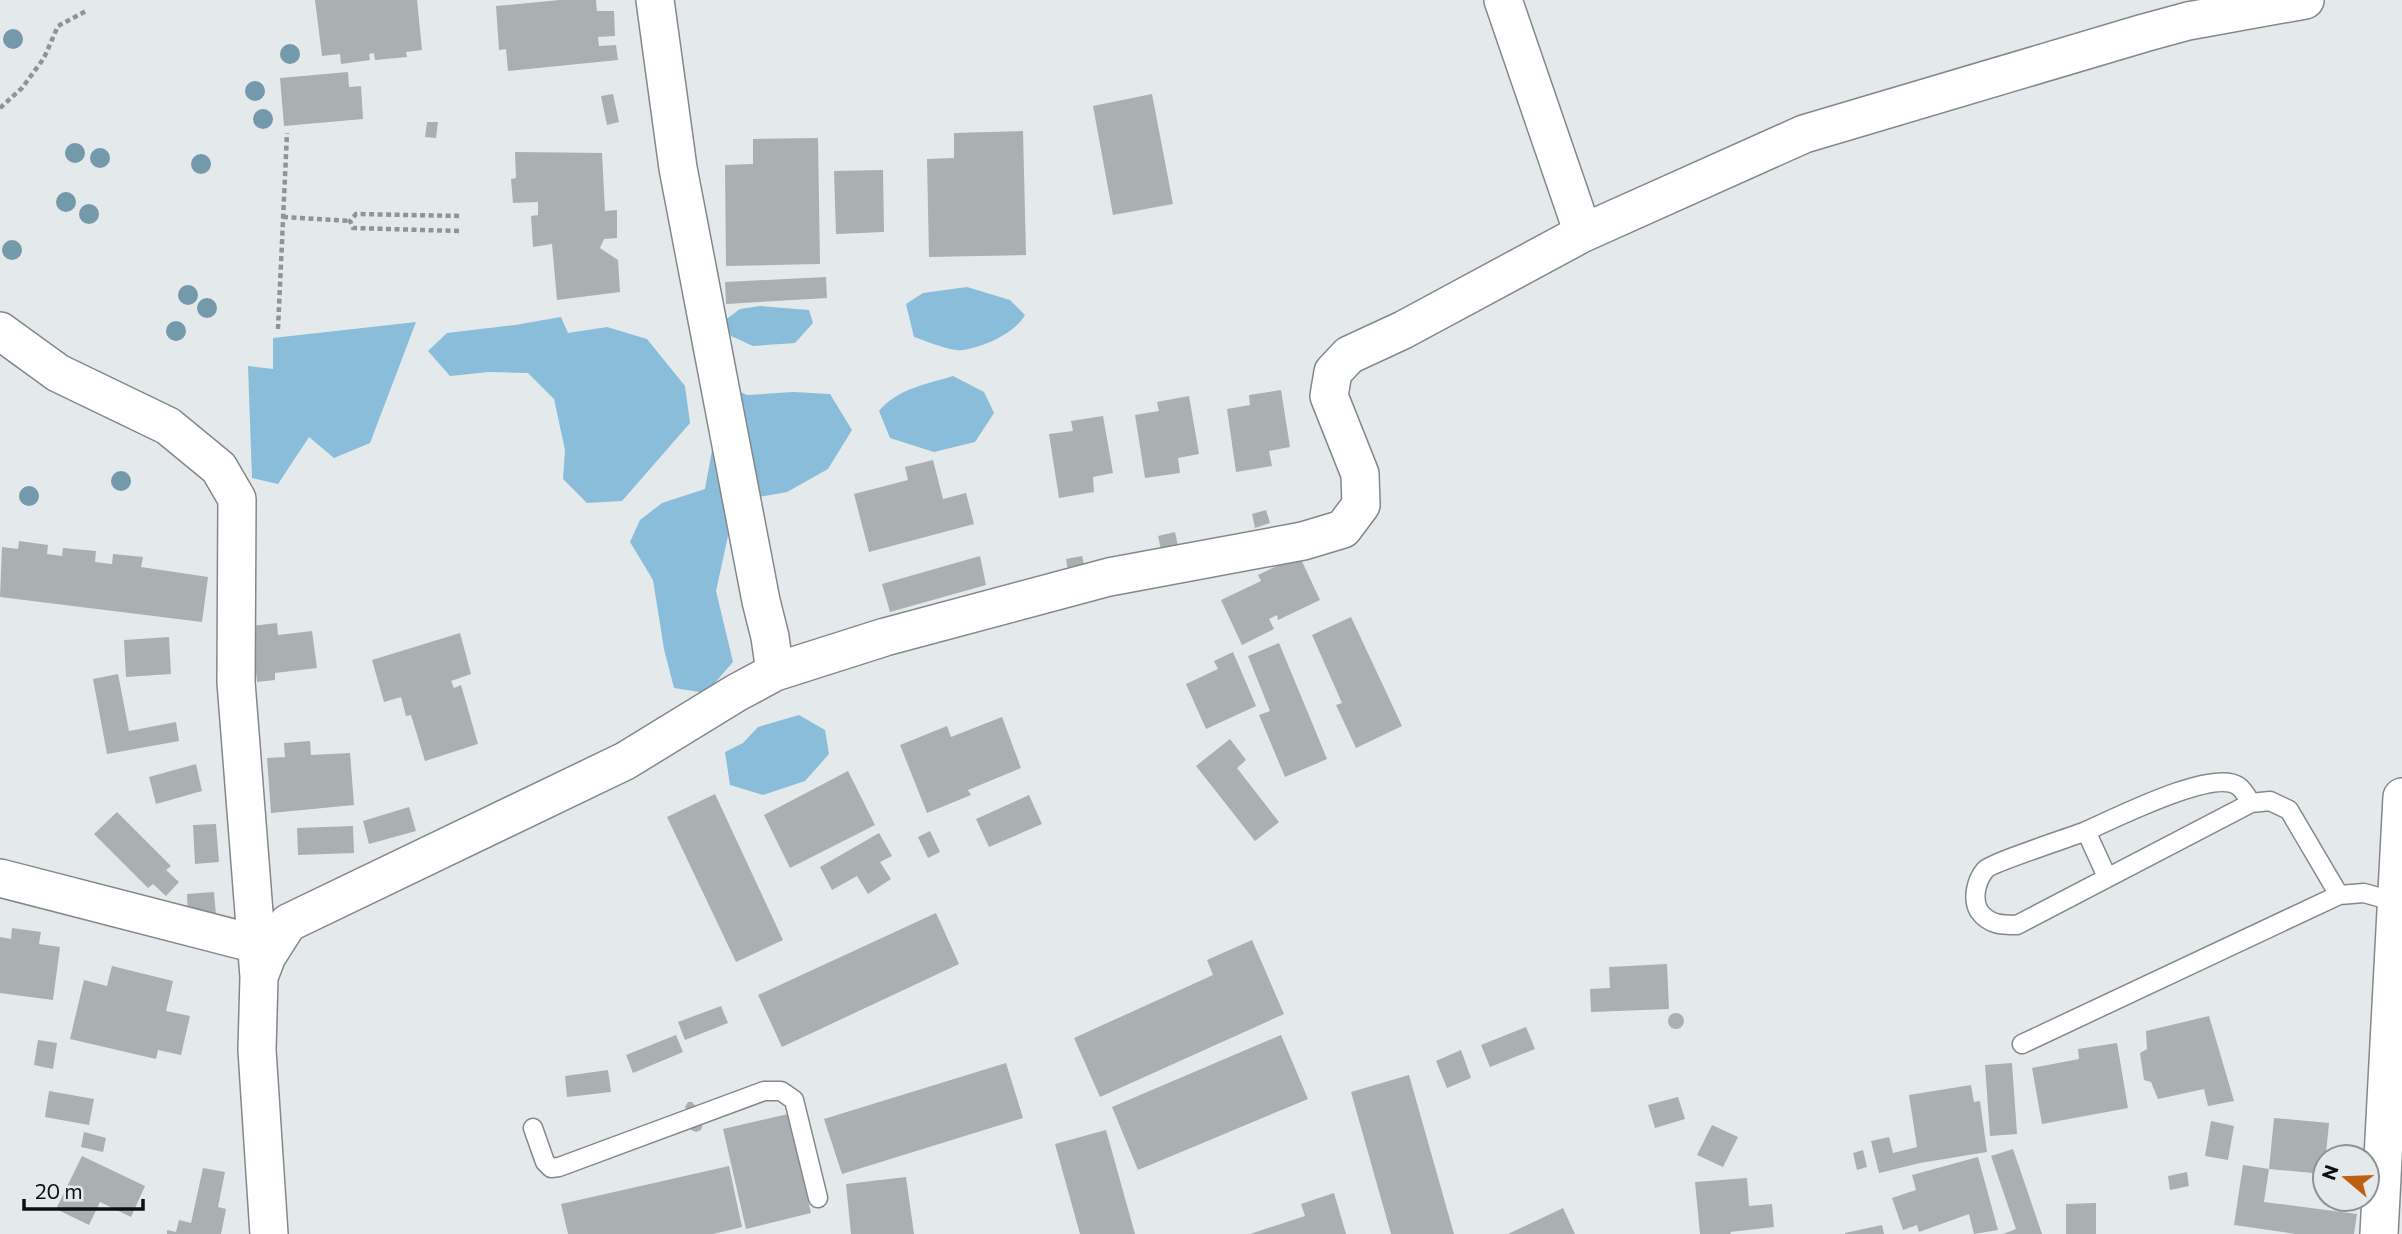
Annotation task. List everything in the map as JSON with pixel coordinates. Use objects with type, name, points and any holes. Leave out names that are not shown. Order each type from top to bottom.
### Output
[{"type":"street","points":[[655,0],[678,168],[775,673]]},
{"type":"street","points":[[1503,0],[1583,233]]},
{"type":"street","points":[[0,878],[257,961],[267,956],[288,923],[625,761],[736,693],[775,673],[885,636],[1109,577],[1303,541],[1343,529],[1361,505],[1360,474],[1329,396],[1333,372],[1349,355],[1403,330],[1583,233],[1804,134],[2188,21],[2305,0]]},
{"type":"street","points":[[0,331],[58,373],[168,426],[219,468],[237,499],[236,682],[257,961],[257,1050],[269,1234]]},
{"type":"street","points":[[2379,1234],[2402,797]]},
{"type":"lane","points":[[2251,803],[2238,785],[2218,781],[2196,785],[2086,831],[1986,868],[1976,886],[1977,907],[1985,918],[1998,925],[2017,925],[2251,803],[2270,801],[2289,810],[2339,895]]},
{"type":"lane","points":[[2086,831],[2107,877]]},
{"type":"lane","points":[[2022,1044],[2339,895],[2364,893],[2396,902]]},
{"type":"lane","points":[[533,1128],[545,1161],[551,1168],[559,1167],[764,1091],[781,1091],[794,1100],[818,1198]]},
{"type":"path","points":[[0,108],[22,88],[44,58],[58,26],[86,11]]},
{"type":"path","points":[[278,329],[287,133]]},
{"type":"path","points":[[283,217],[349,221],[356,214],[462,216]]},
{"type":"path","points":[[349,221],[353,228],[459,231]]},
{"type":"shaded area","points":[[967,287],[1010,300],[1025,315],[1007,333],[963,350],[939,346],[914,337],[906,304],[923,293]]},
{"type":"shaded area","points":[[760,306],[809,310],[813,323],[795,343],[753,346],[731,336],[725,320],[740,309]]},
{"type":"shaded area","points":[[561,317],[568,333],[607,327],[647,339],[685,386],[690,423],[622,501],[587,503],[563,479],[565,450],[554,399],[528,373],[489,372],[450,376],[428,351],[447,333]]},
{"type":"shaded area","points":[[416,322],[370,443],[334,458],[309,437],[278,484],[252,478],[248,366],[273,369],[273,338]]},
{"type":"shaded area","points":[[953,376],[984,392],[994,413],[975,442],[934,452],[890,438],[879,411],[886,404],[913,388]]},
{"type":"shaded area","points":[[732,388],[747,395],[793,392],[830,394],[852,430],[828,469],[787,492],[725,503],[728,536],[716,591],[733,662],[706,693],[674,688],[664,649],[653,580],[630,542],[640,520],[662,503],[705,489],[716,428]]},
{"type":"shaded area","points":[[799,715],[825,730],[829,754],[805,781],[763,795],[730,785],[725,752],[743,743],[758,727]]},
{"type":"building","points":[[315,0],[417,0],[422,50],[406,52],[407,57],[375,60],[374,53],[369,54],[370,60],[341,64],[340,54],[322,56]]},
{"type":"building","points":[[560,0],[596,0],[597,11],[614,11],[615,36],[598,37],[599,46],[616,45],[618,60],[508,71],[506,49],[499,50],[496,6]]},
{"type":"building","points":[[348,72],[349,87],[361,86],[363,119],[284,126],[280,78]]},
{"type":"building","points":[[613,94],[619,122],[607,125],[601,96]]},
{"type":"building","points":[[1152,94],[1173,204],[1113,215],[1093,106]]},
{"type":"building","points":[[427,122],[438,122],[436,138],[425,137]]},
{"type":"building","points":[[1023,131],[1026,255],[929,257],[927,159],[954,158],[954,133]]},
{"type":"building","points":[[818,138],[820,264],[726,266],[725,165],[753,164],[753,139]]},
{"type":"building","points":[[515,152],[602,153],[605,211],[617,210],[617,238],[604,239],[600,248],[618,260],[620,292],[557,300],[552,244],[533,247],[531,216],[538,215],[538,202],[513,203],[511,179],[516,178]]},
{"type":"building","points":[[883,170],[884,232],[836,234],[834,171]]},
{"type":"building","points":[[826,277],[827,298],[726,304],[725,282]]},
{"type":"building","points":[[1281,390],[1290,447],[1269,451],[1272,466],[1236,472],[1227,409],[1250,405],[1249,395]]},
{"type":"building","points":[[1189,396],[1199,454],[1178,458],[1180,473],[1145,478],[1135,415],[1159,411],[1157,402]]},
{"type":"building","points":[[1103,416],[1113,473],[1093,477],[1094,492],[1059,498],[1049,434],[1073,431],[1071,421]]},
{"type":"building","points":[[933,460],[943,499],[966,493],[974,524],[869,552],[854,494],[908,480],[905,467]]},
{"type":"building","points":[[1266,510],[1270,523],[1255,528],[1252,514]]},
{"type":"building","points":[[1175,532],[1178,546],[1161,550],[1158,536]]},
{"type":"building","points":[[19,541],[48,545],[47,554],[62,556],[63,548],[96,551],[95,562],[112,564],[113,554],[143,557],[141,567],[208,577],[202,622],[0,597],[2,547],[18,549]]},
{"type":"building","points":[[1299,555],[1320,600],[1278,620],[1277,615],[1269,619],[1274,629],[1242,645],[1221,600],[1261,581],[1258,575]]},
{"type":"building","points":[[980,556],[986,585],[890,612],[882,584]]},
{"type":"building","points":[[1082,556],[1085,568],[1068,571],[1066,559]]},
{"type":"building","points":[[1351,617],[1402,726],[1356,748],[1336,705],[1342,703],[1312,635]]},
{"type":"building","points":[[277,623],[278,635],[312,631],[317,668],[275,673],[275,680],[257,682],[251,626]]},
{"type":"building","points":[[460,633],[471,674],[451,681],[454,688],[461,685],[478,744],[425,761],[411,715],[406,716],[401,697],[384,702],[372,660]]},
{"type":"building","points":[[169,637],[171,674],[126,677],[124,640]]},
{"type":"building","points":[[1279,643],[1327,759],[1285,777],[1259,715],[1270,711],[1248,656]]},
{"type":"building","points":[[1233,652],[1256,706],[1206,729],[1186,684],[1218,669],[1214,661]]},
{"type":"building","points":[[118,674],[129,731],[176,722],[179,741],[107,754],[93,679]]},
{"type":"building","points":[[1002,717],[1021,768],[968,790],[971,795],[927,813],[900,745],[947,726],[951,737]]},
{"type":"building","points":[[1230,739],[1246,760],[1237,768],[1279,822],[1255,841],[1196,766]]},
{"type":"building","points":[[310,741],[311,755],[350,753],[354,805],[271,813],[267,758],[285,757],[284,743]]},
{"type":"building","points":[[196,764],[202,791],[156,804],[149,777]]},
{"type":"building","points":[[848,771],[875,825],[790,868],[764,815]]},
{"type":"building","points":[[715,794],[783,940],[736,962],[667,817]]},
{"type":"building","points":[[1029,795],[1042,824],[989,847],[976,819]]},
{"type":"building","points":[[409,807],[416,831],[369,844],[363,821]]},
{"type":"building","points":[[117,812],[171,866],[166,870],[179,882],[166,896],[153,884],[148,888],[94,834]]},
{"type":"building","points":[[216,824],[219,862],[195,864],[193,825]]},
{"type":"building","points":[[353,826],[354,853],[298,855],[297,828]]},
{"type":"building","points":[[930,831],[940,852],[928,858],[918,837]]},
{"type":"building","points":[[879,833],[892,856],[880,862],[891,879],[868,894],[857,876],[832,890],[820,867]]},
{"type":"building","points":[[214,892],[216,915],[188,917],[187,894]]},
{"type":"building","points":[[936,913],[959,964],[782,1047],[758,995]]},
{"type":"building","points":[[12,928],[41,932],[39,944],[60,947],[53,1000],[0,993],[0,937],[11,939]]},
{"type":"building","points":[[1252,940],[1284,1014],[1100,1097],[1074,1038],[1213,975],[1207,960]]},
{"type":"building","points":[[1667,964],[1669,1009],[1591,1012],[1590,989],[1610,988],[1609,967]]},
{"type":"building","points":[[112,966],[173,981],[166,1011],[190,1016],[181,1055],[158,1050],[156,1059],[70,1039],[84,980],[107,986]]},
{"type":"building","points":[[721,1006],[728,1023],[685,1040],[678,1022]]},
{"type":"building","points":[[1676,1013],[1682,1015],[1682,1027],[1676,1029],[1670,1027],[1668,1021],[1670,1015]]},
{"type":"building","points":[[2209,1016],[2234,1101],[2208,1106],[2204,1089],[2158,1099],[2151,1082],[2144,1080],[2140,1053],[2147,1049],[2146,1031]]},
{"type":"building","points":[[1526,1027],[1535,1049],[1490,1067],[1481,1045]]},
{"type":"building","points":[[676,1035],[683,1052],[633,1073],[626,1055]]},
{"type":"building","points":[[1281,1035],[1308,1099],[1138,1170],[1112,1107]]},
{"type":"building","points":[[38,1040],[57,1043],[53,1069],[34,1065]]},
{"type":"building","points":[[2117,1043],[2128,1108],[2042,1124],[2032,1068],[2079,1059],[2078,1049]]},
{"type":"building","points":[[1461,1050],[1471,1078],[1447,1088],[1436,1061]]},
{"type":"building","points":[[1006,1063],[1023,1118],[842,1174],[824,1119]]},
{"type":"building","points":[[2012,1063],[2017,1134],[1990,1136],[1985,1065]]},
{"type":"building","points":[[608,1070],[611,1092],[567,1097],[565,1076]]},
{"type":"building","points":[[1409,1075],[1454,1234],[1391,1234],[1351,1092]]},
{"type":"building","points":[[1971,1085],[1974,1102],[1980,1101],[1987,1152],[1879,1173],[1871,1141],[1889,1137],[1893,1153],[1917,1147],[1909,1095]]},
{"type":"building","points":[[49,1091],[94,1099],[89,1125],[45,1117]]},
{"type":"building","points":[[1678,1097],[1685,1119],[1655,1128],[1648,1105]]},
{"type":"building","points":[[688,1102],[692,1102],[697,1108],[688,1112],[685,1107]]},
{"type":"building","points":[[788,1114],[811,1213],[746,1229],[723,1129]]},
{"type":"building","points":[[2274,1118],[2329,1123],[2327,1143],[2311,1143],[2311,1173],[2269,1169]]},
{"type":"building","points":[[700,1120],[703,1124],[701,1130],[691,1130],[690,1126]]},
{"type":"building","points":[[2211,1121],[2234,1126],[2228,1160],[2205,1156]]},
{"type":"building","points":[[1712,1125],[1738,1137],[1723,1167],[1697,1155]]},
{"type":"building","points":[[1106,1130],[1135,1234],[1080,1234],[1055,1144]]},
{"type":"building","points":[[84,1132],[106,1138],[103,1152],[81,1147]]},
{"type":"building","points":[[2013,1149],[2042,1234],[2003,1234],[2016,1229],[1991,1156]]},
{"type":"building","points":[[1863,1150],[1867,1167],[1857,1170],[1853,1153]]},
{"type":"building","points":[[82,1156],[145,1186],[131,1217],[100,1202],[89,1225],[56,1209]]},
{"type":"building","points":[[1978,1157],[1998,1230],[1974,1234],[1969,1214],[1919,1232],[1917,1225],[1903,1230],[1892,1198],[1916,1190],[1912,1175]]},
{"type":"building","points":[[2243,1165],[2269,1169],[2264,1202],[2311,1208],[2311,1213],[2357,1214],[2354,1234],[2296,1234],[2234,1225]]},
{"type":"building","points":[[729,1166],[742,1227],[713,1234],[568,1234],[561,1204]]},
{"type":"building","points":[[203,1168],[225,1172],[218,1207],[226,1209],[221,1234],[167,1234],[167,1230],[176,1232],[179,1220],[191,1223]]},
{"type":"building","points":[[2187,1172],[2189,1186],[2170,1190],[2168,1176]]},
{"type":"building","points":[[906,1177],[914,1234],[851,1234],[846,1184]]},
{"type":"building","points":[[1747,1178],[1749,1206],[1772,1204],[1774,1227],[1730,1232],[1731,1234],[1700,1234],[1695,1182]]},
{"type":"building","points":[[1334,1193],[1346,1234],[1250,1234],[1305,1216],[1301,1204]]},
{"type":"building","points":[[2096,1203],[2096,1234],[2066,1234],[2066,1204]]},
{"type":"building","points":[[1563,1208],[1575,1234],[1508,1234]]},
{"type":"building","points":[[1882,1225],[1884,1234],[1845,1234],[1845,1233]]}]
